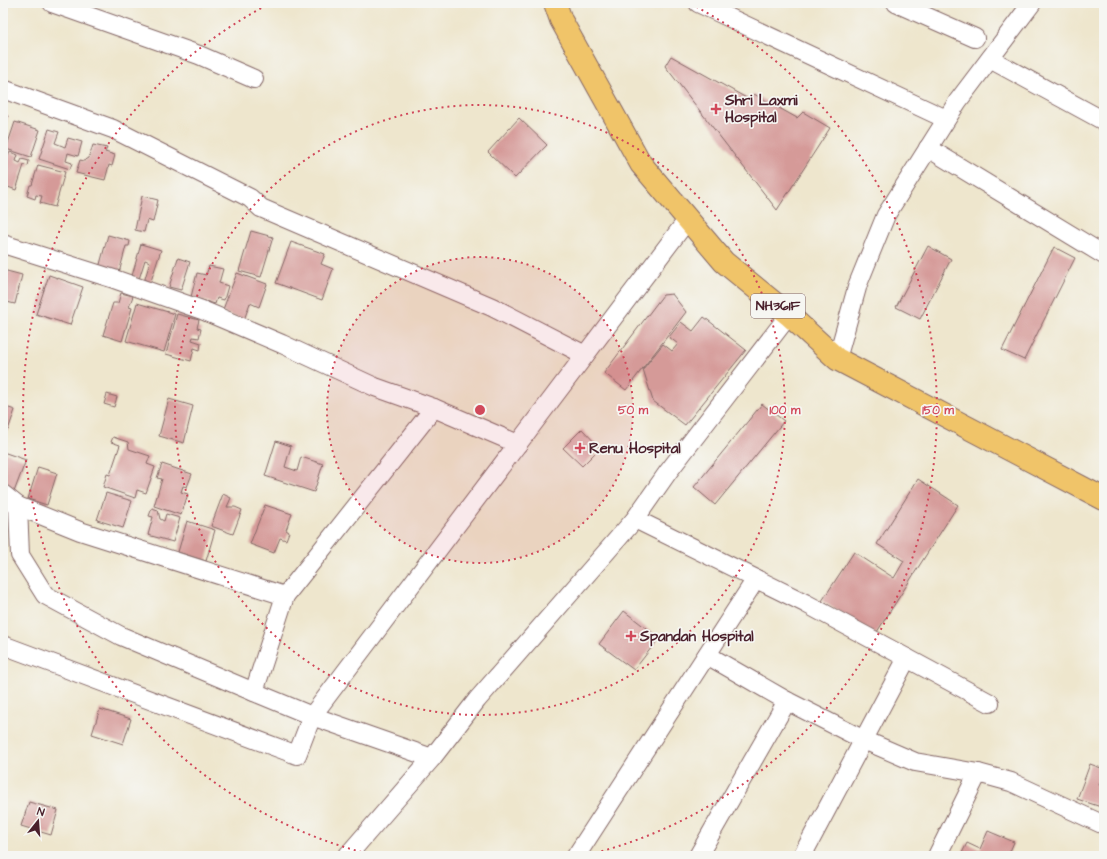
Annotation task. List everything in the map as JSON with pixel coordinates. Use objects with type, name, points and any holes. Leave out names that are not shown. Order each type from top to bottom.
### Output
[{"type":"highway","name":"NH361F","points":[[555,3],[561,20],[641,164],[724,262],[789,315],[837,359],[1103,495]]},
{"type":"street","points":[[52,3],[199,55],[254,79]]},
{"type":"street","points":[[698,3],[946,120]]},
{"type":"street","points":[[896,3],[975,38]]},
{"type":"street","points":[[837,359],[858,284],[886,215],[958,101],[1032,3]]},
{"type":"street","points":[[990,59],[1104,121]]},
{"type":"street","points":[[3,89],[113,129],[250,198],[261,208],[492,307],[585,356]]},
{"type":"street","points":[[928,148],[1104,255]]},
{"type":"street","points":[[3,645],[297,755],[312,716],[688,219]]},
{"type":"street","points":[[3,244],[114,279],[202,310],[375,386],[434,408],[518,444]]},
{"type":"street","points":[[347,856],[432,758],[477,700],[635,518],[668,472],[789,315]]},
{"type":"street","points":[[254,692],[285,596],[434,408]]},
{"type":"street","points":[[3,494],[18,506],[80,531],[285,596]]},
{"type":"street","points":[[18,506],[20,555],[45,595],[120,636],[312,716],[432,758]]},
{"type":"street","points":[[635,518],[805,603],[990,703]]},
{"type":"street","points":[[576,856],[756,579]]},
{"type":"street","points":[[707,655],[787,701],[864,740],[915,762],[978,773],[1011,782],[1104,825]]},
{"type":"street","points":[[802,856],[907,658]]},
{"type":"street","points":[[698,856],[787,701]]},
{"type":"street","points":[[937,856],[978,773]]},
{"type":"building","points":[[671,56],[750,100],[754,94],[797,118],[803,112],[830,128],[777,210],[665,66]]},
{"type":"building","points":[[3,114],[8,116],[3,132]]},
{"type":"building","points":[[519,118],[547,145],[515,178],[488,152]]},
{"type":"building","points":[[15,122],[40,130],[31,157],[6,149]]},
{"type":"building","points":[[49,129],[59,132],[55,143],[65,147],[68,138],[82,142],[78,156],[68,153],[66,161],[72,163],[70,169],[39,159]]},
{"type":"building","points":[[93,145],[107,148],[105,152],[115,155],[112,166],[109,165],[105,180],[76,173],[80,160],[84,161],[89,158]]},
{"type":"building","points":[[10,152],[18,155],[16,161],[20,163],[22,159],[29,161],[28,166],[24,165],[16,190],[3,185],[3,171],[6,162],[3,161],[3,154],[8,156]]},
{"type":"building","points":[[38,165],[65,172],[55,207],[40,203],[42,196],[36,195],[35,199],[27,196]]},
{"type":"building","points":[[142,196],[158,200],[153,222],[147,220],[144,232],[135,230]]},
{"type":"building","points":[[251,231],[273,237],[261,277],[239,271]]},
{"type":"building","points":[[108,235],[130,241],[129,246],[126,246],[119,273],[99,268]]},
{"type":"building","points":[[291,242],[325,254],[321,264],[333,269],[322,300],[276,283]]},
{"type":"building","points":[[141,244],[161,250],[150,284],[144,282],[150,262],[145,260],[139,279],[132,276]]},
{"type":"building","points":[[928,246],[951,259],[920,319],[896,307]]},
{"type":"building","points":[[1054,247],[1075,258],[1024,360],[1002,350]]},
{"type":"building","points":[[178,258],[190,262],[181,290],[169,287]]},
{"type":"building","points":[[209,266],[223,269],[219,283],[228,286],[224,300],[217,298],[215,304],[191,297],[197,273],[206,275]]},
{"type":"building","points":[[3,270],[22,275],[15,304],[3,301]]},
{"type":"building","points":[[237,273],[267,284],[259,307],[250,303],[244,320],[222,312]]},
{"type":"building","points":[[49,275],[83,287],[70,325],[36,314]]},
{"type":"building","points":[[121,293],[133,296],[129,307],[132,308],[122,341],[103,335],[113,303],[118,303]]},
{"type":"building","points":[[672,294],[686,312],[626,390],[604,373],[663,295]]},
{"type":"building","points":[[137,303],[175,314],[164,352],[126,341]]},
{"type":"building","points":[[177,314],[199,320],[197,328],[201,329],[199,338],[193,337],[192,340],[201,343],[200,350],[194,348],[191,361],[166,354]]},
{"type":"building","points":[[704,317],[746,350],[685,425],[653,401],[643,369],[663,344],[672,351],[678,344],[669,337],[681,322],[693,331]]},
{"type":"building","points":[[107,394],[117,397],[114,407],[104,404]]},
{"type":"building","points":[[169,399],[193,406],[184,443],[159,436]]},
{"type":"building","points":[[762,404],[784,421],[715,505],[694,487]]},
{"type":"building","points":[[3,406],[15,410],[8,430],[3,428]]},
{"type":"building","points":[[582,429],[600,448],[582,466],[563,448]]},
{"type":"building","points":[[113,437],[128,442],[129,449],[150,456],[147,464],[155,467],[146,493],[137,490],[135,498],[103,487],[107,474],[110,475],[120,445],[111,442]]},
{"type":"building","points":[[276,441],[291,446],[285,467],[297,471],[301,457],[323,464],[314,492],[265,476]]},
{"type":"building","points":[[3,452],[26,460],[14,492],[3,488]]},
{"type":"building","points":[[162,464],[192,474],[187,487],[183,486],[181,492],[188,494],[181,515],[154,506],[162,479],[157,478]]},
{"type":"building","points":[[38,467],[57,473],[47,505],[28,499]]},
{"type":"building","points":[[918,479],[958,505],[875,635],[822,601],[854,552],[894,578],[904,561],[877,544]]},
{"type":"building","points":[[106,493],[132,501],[123,528],[97,520]]},
{"type":"building","points":[[223,494],[231,498],[227,507],[235,507],[242,510],[233,534],[211,526]]},
{"type":"building","points":[[265,505],[292,514],[286,530],[289,532],[286,540],[280,538],[274,553],[250,544]]},
{"type":"building","points":[[152,508],[158,510],[160,519],[164,521],[166,514],[180,518],[173,542],[148,535],[153,517],[149,516]]},
{"type":"building","points":[[187,521],[215,530],[206,561],[178,552]]},
{"type":"building","points":[[624,611],[659,638],[634,670],[599,644]]},
{"type":"building","points":[[100,709],[131,719],[123,744],[92,734]]},
{"type":"building","points":[[1090,764],[1104,769],[1104,781],[1102,780],[1099,785],[1104,787],[1104,808],[1077,799]]},
{"type":"building","points":[[29,802],[58,810],[51,835],[21,826]]},
{"type":"building","points":[[988,831],[1014,842],[1008,856],[961,855],[967,843],[980,849]]},
{"type":"place","name":"Shri Laxmi Hospital","points":[[716,109]]},
{"type":"place","name":"Renu Hospital","points":[[580,448]]},
{"type":"place","name":"Spandan Hospital","points":[[631,636]]}]
